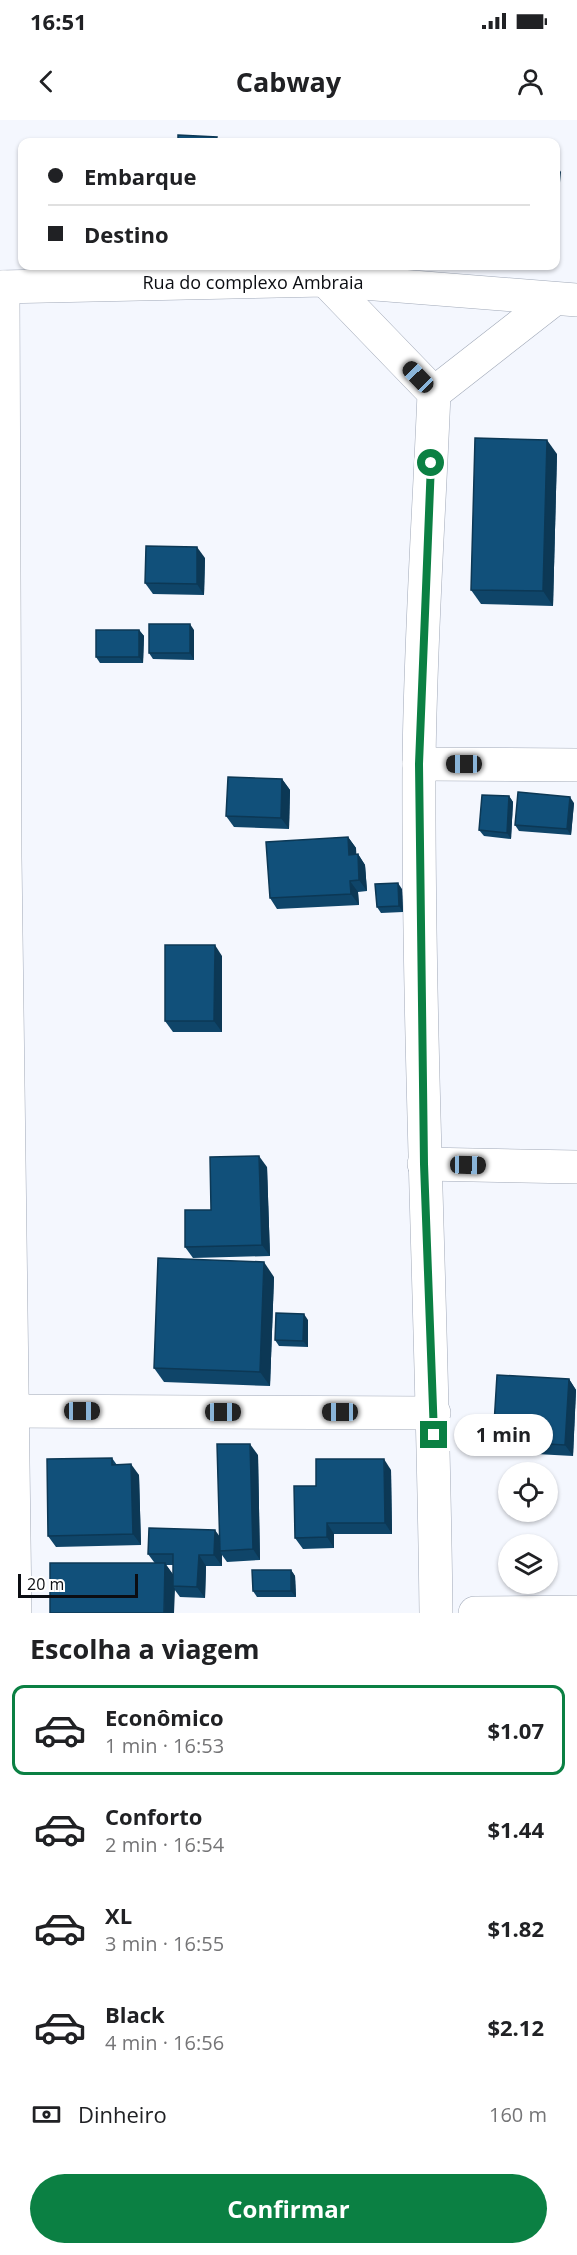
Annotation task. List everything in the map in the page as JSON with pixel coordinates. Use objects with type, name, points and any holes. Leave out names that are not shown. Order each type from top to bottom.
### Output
[{"type":"street","name":"Rua do complexo Ambraia","points":[[1,287],[325,280],[462,288],[565,300]]},
{"type":"street","points":[[325,280],[434,393],[419,764],[424,1164],[434,1413],[436,1613]]},
{"type":"street","points":[[1,287],[6,1411],[15,1613]]},
{"type":"street","points":[[434,393],[565,300]]},
{"type":"street","points":[[419,764],[577,765]]},
{"type":"street","points":[[424,1164],[577,1167]]},
{"type":"street","points":[[6,1411],[434,1413]]},
{"type":"street","points":[[475,1613],[577,1612]]},
{"type":"building","points":[[178,135],[217,137],[217,138],[178,138]]},
{"type":"building","points":[[475,438],[547,440],[543,591],[471,590]]},
{"type":"building","points":[[146,546],[197,547],[197,584],[145,583]]},
{"type":"building","points":[[149,624],[190,624],[190,653],[149,653]]},
{"type":"building","points":[[96,630],[139,630],[139,657],[96,657]]},
{"type":"building","points":[[228,777],[282,779],[281,818],[226,816]]},
{"type":"building","points":[[518,792],[570,797],[567,829],[515,825]]},
{"type":"building","points":[[482,795],[509,796],[507,833],[479,830]]},
{"type":"building","points":[[348,837],[349,855],[358,854],[359,880],[350,881],[351,894],[270,898],[266,842]]},
{"type":"building","points":[[398,883],[399,906],[377,907],[375,884]]},
{"type":"building","points":[[165,945],[215,945],[214,1021],[165,1021]]},
{"type":"building","points":[[259,1156],[262,1245],[185,1247],[185,1210],[211,1210],[210,1157]]},
{"type":"building","points":[[158,1258],[264,1262],[260,1372],[154,1368]]},
{"type":"building","points":[[276,1313],[304,1314],[303,1341],[275,1340]]},
{"type":"building","points":[[497,1375],[569,1379],[565,1445],[493,1441]]},
{"type":"building","points":[[217,1444],[250,1444],[253,1549],[220,1551]]},
{"type":"building","points":[[112,1458],[112,1465],[131,1464],[133,1534],[48,1536],[47,1459]]},
{"type":"building","points":[[316,1459],[384,1459],[385,1523],[327,1523],[327,1537],[295,1538],[294,1486],[316,1486]]},
{"type":"building","points":[[149,1528],[215,1530],[214,1555],[199,1555],[197,1587],[173,1586],[173,1554],[148,1554]]},
{"type":"building","points":[[50,1563],[165,1563],[164,1613],[50,1613]]},
{"type":"building","points":[[252,1570],[291,1570],[291,1591],[253,1591]]},
{"type":"route","points":[[431,463],[419,764],[424,1164],[434,1435]]}]
